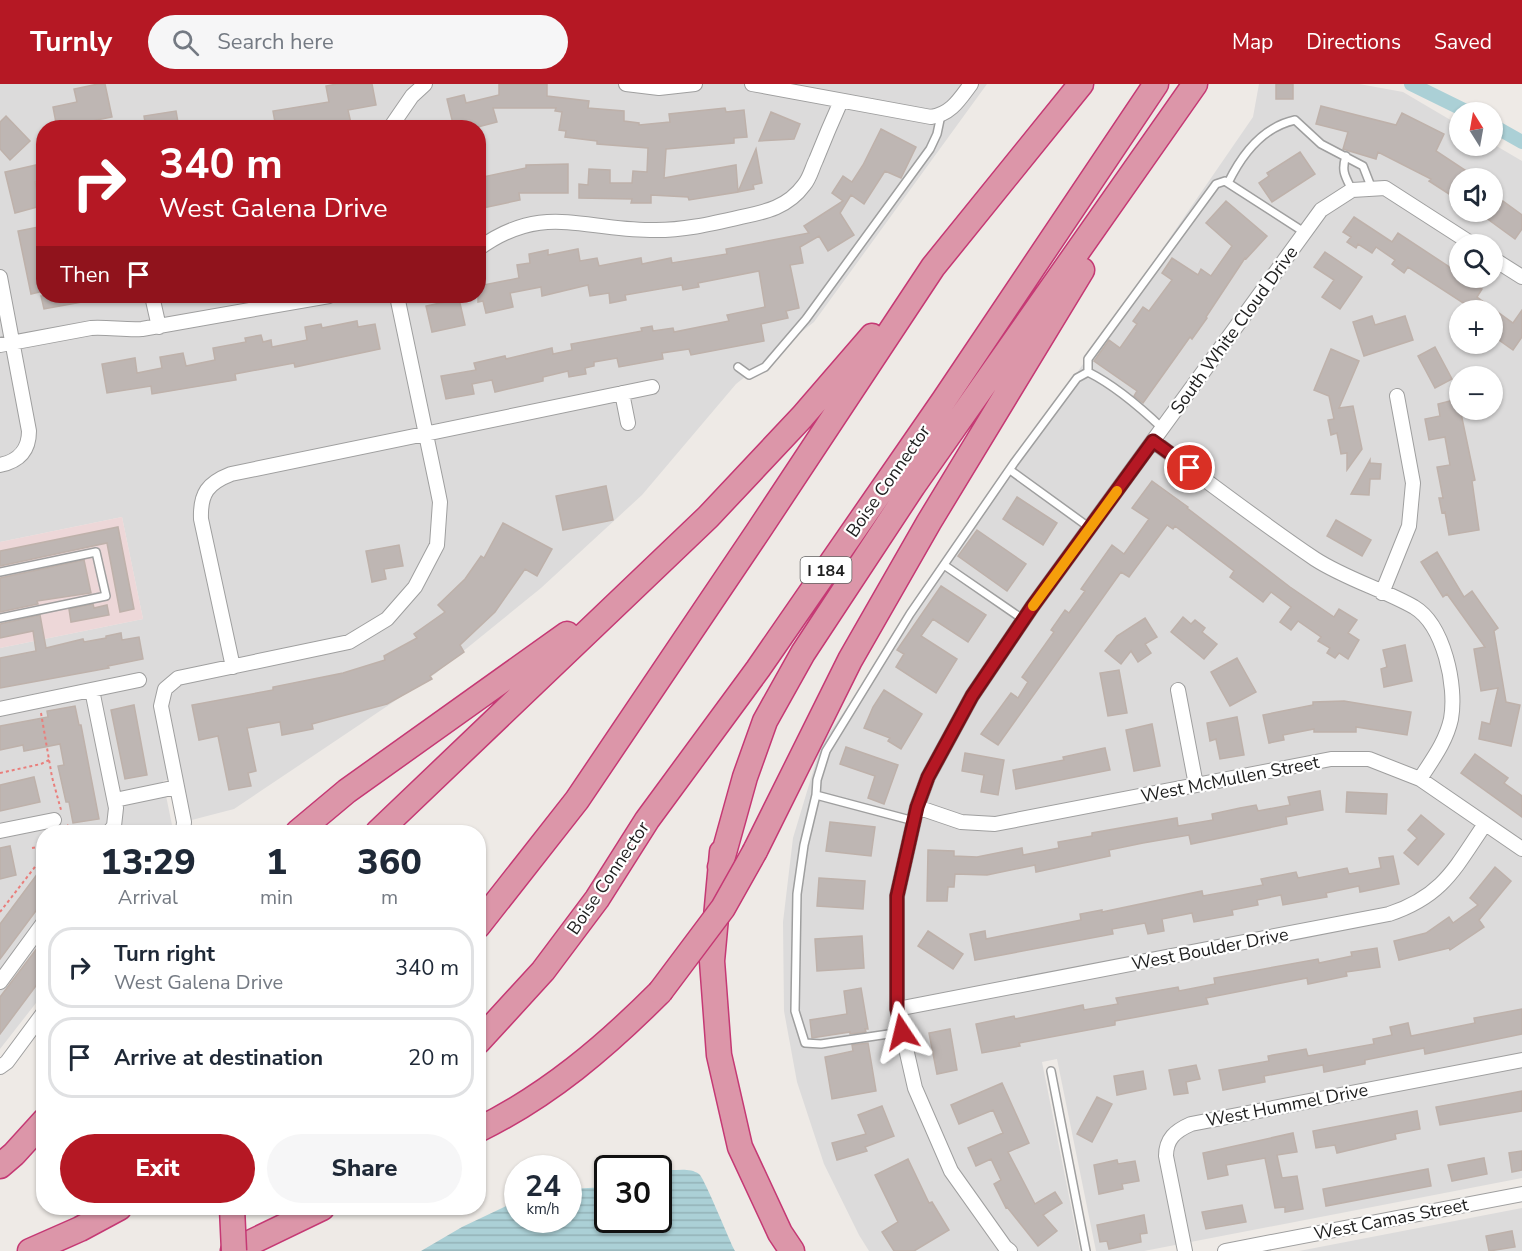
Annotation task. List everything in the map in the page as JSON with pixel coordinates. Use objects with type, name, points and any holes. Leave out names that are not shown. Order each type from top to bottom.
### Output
[{"type":"highway","name":"Boise Connector","points":[[486,1033],[543,971],[597,899],[647,820],[758,669],[1040,258],[1156,84]]},
{"type":"highway","points":[[720,867],[745,777],[765,721],[803,652],[913,486],[1197,84]]},
{"type":"highway","points":[[486,1125],[562,1081],[617,1035],[660,992],[723,908],[755,851],[850,660],[929,522],[1197,84]]},
{"type":"highway","points":[[385,825],[708,517],[933,267],[1079,86]]},
{"type":"highway","points":[[486,916],[577,800],[933,267]]},
{"type":"highway","points":[[792,1251],[780,1233],[740,1148],[719,1055],[712,961],[720,867],[733,774],[755,709],[784,651],[863,516]]},
{"type":"highway","points":[[306,825],[347,791],[639,582]]},
{"type":"highway","points":[[0,1166],[36,1130]]},
{"type":"highway","points":[[30,1251],[106,1215]]},
{"type":"highway","points":[[232,1215],[234,1251],[308,1215]]},
{"type":"highway","points":[[226,1251],[280,1215]]},
{"type":"street","points":[[396,120],[412,96],[424,84]]},
{"type":"street","points":[[626,84],[659,88],[695,84]]},
{"type":"street","points":[[752,84],[930,117],[941,115],[955,106],[971,84]]},
{"type":"street","points":[[486,243],[517,228],[547,221],[663,230],[694,227],[770,211],[783,204],[806,183],[841,101]]},
{"type":"street","points":[[1352,190],[1385,188],[1456,234]]},
{"type":"street","name":"South White Cloud Drive","points":[[1010,1251],[951,1171],[915,1088],[897,1009],[897,896],[915,814],[928,777],[972,696],[1024,620],[1304,232],[1321,210],[1352,190]]},
{"type":"street","points":[[1503,265],[1522,277]]},
{"type":"street","points":[[0,277],[6,344],[29,431],[29,442],[25,452],[0,465]]},
{"type":"street","points":[[154,303],[159,327]]},
{"type":"street","points":[[6,344],[91,328],[127,330],[159,327],[290,303]]},
{"type":"street","points":[[184,825],[161,706],[165,689],[178,678],[349,642],[387,619],[415,587],[437,545],[440,502],[398,303]]},
{"type":"street","points":[[233,668],[201,519],[201,503],[207,490],[218,479],[231,474],[652,387]]},
{"type":"street","points":[[622,393],[628,423]]},
{"type":"street","points":[[1382,593],[1409,526],[1413,483],[1397,396]]},
{"type":"street","points":[[1153,441],[1317,561],[1415,608],[1433,623],[1442,646],[1452,690],[1451,718],[1442,747],[1420,779]]},
{"type":"street","points":[[0,709],[139,680]]},
{"type":"street","points":[[92,690],[115,800],[114,825]]},
{"type":"street","points":[[1178,690],[1196,785]]},
{"type":"street","name":"West McMullen Street","points":[[915,814],[961,822],[995,824],[1331,759],[1369,759],[1420,779],[1522,849]]},
{"type":"street","points":[[115,800],[177,787]]},
{"type":"street","points":[[0,831],[56,818]]},
{"type":"street","name":"West Boulder Drive","points":[[897,1009],[1389,914],[1419,902],[1444,883],[1485,824]]},
{"type":"street","points":[[0,981],[36,933]]},
{"type":"street","points":[[0,1067],[7,1062],[36,1023]]},
{"type":"street","name":"West Hummel Drive","points":[[1185,1251],[1166,1156],[1166,1147],[1170,1137],[1180,1129],[1191,1124],[1522,1060]]},
{"type":"street","name":"West Camas Street","points":[[1225,1251],[1522,1194]]},
{"type":"lane","points":[[738,367],[749,375],[765,367],[807,319],[930,149],[937,134],[941,115]]},
{"type":"lane","points":[[1228,183],[1245,154],[1271,128],[1295,120],[1321,144],[1363,166],[1372,189]]},
{"type":"lane","points":[[1346,156],[1342,166],[1344,176],[1352,190]]},
{"type":"lane","points":[[1088,372],[1088,359],[1216,184],[1228,183],[1304,232]]},
{"type":"lane","points":[[1088,372],[1103,379],[1162,428]]},
{"type":"lane","points":[[902,1032],[821,1044],[805,1044],[795,1011],[797,894],[817,780],[826,751],[910,614],[1077,378],[1088,372]]},
{"type":"lane","points":[[1010,470],[1090,528]]},
{"type":"lane","points":[[0,572],[96,552],[106,596],[0,618]]},
{"type":"lane","points":[[944,565],[1024,620]]},
{"type":"lane","points":[[816,795],[915,814]]},
{"type":"lane","points":[[1051,1071],[1086,1251]]},
{"type":"path","points":[[38,701],[60,808],[56,818],[67,825]]},
{"type":"path","points":[[0,773],[41,764],[49,760]]},
{"type":"path","points":[[0,912],[36,866]]},
{"type":"shaded area","points":[[0,84],[987,84],[814,322],[736,384],[642,495],[541,588],[435,674],[234,809],[184,822],[174,778],[163,781],[172,825],[36,825],[36,1003],[0,1049],[0,648],[143,619],[122,517],[0,542]]},
{"type":"shaded area","points":[[1259,84],[1359,84],[1403,92],[1449,119],[1449,156],[1503,156],[1503,150],[1522,161],[1522,1178],[1144,1251],[1096,1251],[1057,1059],[1042,1062],[1080,1251],[869,1251],[824,1164],[797,1082],[784,1011],[783,922],[793,838],[821,745],[1253,117]]},
{"type":"shaded area","points":[[122,517],[143,619],[0,648],[0,542]]},
{"type":"shaded area","points":[[1522,1208],[1522,1251],[1299,1251]]},
{"type":"water","points":[[672,1170],[696,1172],[706,1186],[735,1251],[421,1251],[462,1227],[504,1207],[504,1233],[582,1233],[582,1188],[594,1188],[594,1233],[672,1233]]},
{"type":"building","points":[[105,84],[112,117],[97,120],[55,120],[53,107],[77,102],[74,89]]},
{"type":"building","points":[[372,84],[376,105],[348,110],[350,120],[275,120],[273,111],[329,102],[326,86]]},
{"type":"building","points":[[499,84],[547,84],[547,96],[589,101],[588,108],[624,111],[624,121],[639,123],[639,125],[670,122],[669,114],[725,108],[726,112],[744,110],[747,137],[734,138],[734,143],[666,149],[664,178],[736,165],[738,192],[689,200],[688,197],[651,195],[651,203],[631,203],[632,199],[579,198],[579,184],[588,185],[589,169],[610,170],[610,183],[632,183],[633,171],[647,172],[648,148],[597,144],[597,141],[565,137],[566,131],[559,130],[562,112],[555,111],[556,108],[493,108],[497,122],[486,125],[486,120],[452,120],[447,99],[464,95],[466,103],[499,95]]},
{"type":"building","points":[[1276,84],[1293,84],[1293,99],[1276,99]]},
{"type":"building","points":[[1321,106],[1396,125],[1402,113],[1444,134],[1436,151],[1462,168],[1449,168],[1449,194],[1429,181],[1431,179],[1378,152],[1376,159],[1343,149],[1348,132],[1316,124]]},
{"type":"building","points":[[176,111],[178,120],[145,120],[144,116]]},
{"type":"building","points":[[771,112],[800,124],[794,139],[759,141]]},
{"type":"building","points":[[6,116],[30,141],[10,160],[0,149],[0,122]]},
{"type":"building","points":[[881,129],[916,147],[901,178],[885,171],[864,204],[851,195],[840,213],[854,235],[828,251],[819,236],[800,247],[803,263],[790,265],[799,308],[786,311],[788,318],[761,324],[764,341],[691,355],[689,349],[662,353],[663,359],[619,367],[617,358],[594,362],[594,366],[585,368],[586,374],[569,377],[568,371],[543,377],[543,381],[495,392],[492,380],[472,384],[474,394],[446,399],[441,376],[476,370],[474,363],[505,356],[506,359],[552,348],[553,354],[572,350],[571,344],[642,331],[641,328],[652,326],[653,331],[673,328],[674,332],[729,321],[727,315],[765,307],[759,271],[698,283],[699,287],[683,290],[682,285],[625,295],[626,300],[610,303],[609,293],[590,296],[588,285],[542,296],[541,287],[510,293],[513,307],[486,313],[484,303],[486,303],[486,284],[519,278],[517,265],[530,263],[529,254],[548,250],[548,255],[578,249],[580,261],[597,258],[599,266],[641,258],[642,264],[671,258],[672,263],[727,254],[726,249],[809,233],[804,226],[843,201],[832,193],[843,176],[852,182]]},
{"type":"building","points":[[756,149],[762,183],[753,185],[754,189],[738,192]]},
{"type":"building","points":[[1300,152],[1315,174],[1272,202],[1259,183],[1269,176],[1267,173]]},
{"type":"building","points":[[568,164],[568,193],[519,193],[520,200],[486,207],[486,176],[526,168],[526,165]]},
{"type":"building","points":[[36,165],[36,207],[15,213],[5,172]]},
{"type":"building","points":[[1226,201],[1267,236],[1245,258],[1207,318],[1192,339],[1190,337],[1143,403],[1134,396],[1137,391],[1094,361],[1109,340],[1120,348],[1137,324],[1133,321],[1143,307],[1149,311],[1172,280],[1162,273],[1172,258],[1198,275],[1201,269],[1211,276],[1232,246],[1206,223]]},
{"type":"building","points":[[1503,201],[1522,215],[1522,229],[1515,239],[1492,222],[1503,222]]},
{"type":"building","points":[[1354,217],[1392,242],[1398,233],[1449,267],[1449,288],[1480,288],[1482,289],[1477,297],[1481,300],[1459,300],[1408,267],[1404,273],[1392,264],[1395,260],[1376,247],[1372,253],[1358,244],[1356,248],[1347,242],[1351,237],[1343,232]]},
{"type":"building","points":[[36,228],[36,293],[31,294],[18,231]]},
{"type":"building","points":[[1325,252],[1362,277],[1340,309],[1322,297],[1334,280],[1314,267]]},
{"type":"building","points":[[43,303],[77,303],[44,309]]},
{"type":"building","points":[[460,303],[465,325],[432,332],[426,306]]},
{"type":"building","points":[[1522,310],[1522,337],[1513,350],[1503,343],[1503,316],[1513,323]]},
{"type":"building","points":[[1372,316],[1375,325],[1405,316],[1413,340],[1364,356],[1353,322]]},
{"type":"building","points":[[357,321],[358,327],[375,324],[380,349],[295,367],[294,363],[235,374],[236,380],[152,394],[151,386],[107,393],[102,364],[135,358],[137,373],[162,368],[160,357],[183,353],[186,366],[215,360],[213,348],[246,342],[245,338],[261,335],[263,342],[271,340],[272,347],[307,340],[305,327],[321,324],[322,328]]},
{"type":"building","points":[[1435,347],[1449,373],[1449,381],[1435,388],[1418,356]]},
{"type":"building","points":[[1331,349],[1359,361],[1339,408],[1353,406],[1362,449],[1347,470],[1347,453],[1341,454],[1337,433],[1331,435],[1328,420],[1334,419],[1329,396],[1314,390]]},
{"type":"building","points":[[1449,401],[1449,420],[1462,420],[1475,480],[1472,481],[1479,530],[1449,535],[1445,512],[1442,513],[1439,498],[1443,498],[1437,467],[1450,465],[1445,437],[1429,440],[1425,419],[1440,416],[1438,404]]},
{"type":"building","points":[[1370,460],[1370,463],[1381,464],[1380,479],[1370,479],[1369,495],[1351,494]]},
{"type":"building","points":[[1152,481],[1290,587],[1334,617],[1339,609],[1357,620],[1348,633],[1359,640],[1348,659],[1339,653],[1335,658],[1327,653],[1330,648],[1318,641],[1321,637],[1298,621],[1291,630],[1280,622],[1291,607],[1271,592],[1263,602],[1230,577],[1234,571],[1175,526],[1173,529],[1167,525],[1129,577],[1121,572],[998,745],[981,734],[1011,693],[1018,698],[1028,682],[1022,677],[1054,632],[1051,630],[1065,610],[1069,613],[1085,591],[1081,589],[1112,545],[1124,554],[1149,519],[1132,508]]},
{"type":"building","points":[[606,486],[613,520],[563,530],[556,496]]},
{"type":"building","points":[[1017,497],[1057,523],[1043,545],[1003,519]]},
{"type":"building","points":[[1336,520],[1371,540],[1362,556],[1327,536]]},
{"type":"building","points":[[503,523],[552,549],[537,576],[525,569],[495,612],[460,645],[464,652],[430,676],[432,679],[387,704],[312,724],[313,729],[282,735],[280,722],[247,728],[256,771],[248,773],[251,786],[229,790],[218,736],[199,740],[192,705],[273,690],[273,687],[343,673],[385,660],[384,656],[417,638],[414,634],[445,612],[438,605],[465,579],[481,556],[484,558]]},
{"type":"building","points":[[118,527],[134,609],[120,612],[107,543],[0,566],[0,551]]},
{"type":"building","points":[[977,530],[1026,564],[1007,591],[958,556]]},
{"type":"building","points":[[399,545],[403,566],[384,569],[386,579],[372,582],[366,551]]},
{"type":"building","points":[[1437,552],[1464,597],[1472,591],[1498,628],[1494,631],[1506,702],[1520,705],[1511,746],[1479,739],[1482,722],[1490,724],[1498,688],[1481,691],[1474,649],[1485,647],[1447,594],[1443,597],[1421,562]]},
{"type":"building","points":[[84,560],[91,593],[37,601],[38,604],[0,612],[0,578]]},
{"type":"building","points":[[941,586],[986,615],[968,642],[933,619],[921,636],[957,659],[936,693],[896,667],[904,654],[897,650]]},
{"type":"building","points":[[93,604],[94,608],[107,605],[109,615],[71,622],[69,609]]},
{"type":"building","points":[[40,615],[46,648],[83,639],[84,642],[106,638],[106,636],[121,633],[122,640],[139,637],[143,659],[108,666],[109,668],[0,688],[0,658],[36,651],[33,631],[0,638],[0,624]]},
{"type":"building","points":[[1183,617],[1191,624],[1195,620],[1205,628],[1202,632],[1217,644],[1204,659],[1171,632]]},
{"type":"building","points":[[1145,618],[1157,637],[1145,644],[1151,653],[1138,662],[1131,651],[1121,664],[1105,651],[1117,636]]},
{"type":"building","points":[[1405,645],[1412,681],[1384,687],[1381,669],[1387,667],[1383,650]]},
{"type":"building","points":[[1237,658],[1256,692],[1230,706],[1211,672]]},
{"type":"building","points":[[1119,670],[1127,713],[1108,716],[1100,673]]},
{"type":"building","points":[[884,690],[922,714],[901,749],[888,741],[890,738],[864,728],[873,707]]},
{"type":"building","points":[[1344,701],[1411,712],[1407,735],[1356,727],[1356,732],[1314,732],[1314,729],[1283,735],[1284,740],[1269,743],[1263,715],[1313,705],[1313,702]]},
{"type":"building","points":[[134,705],[147,775],[125,779],[111,710]]},
{"type":"building","points":[[75,706],[79,725],[81,725],[99,819],[73,823],[58,766],[64,765],[60,744],[24,751],[23,745],[0,750],[0,726],[48,717],[47,711]]},
{"type":"building","points":[[1237,717],[1244,755],[1220,759],[1216,739],[1210,741],[1207,723]]},
{"type":"building","points":[[1152,724],[1160,766],[1134,771],[1126,730]]},
{"type":"building","points":[[846,747],[898,765],[884,804],[868,798],[875,776],[840,764]]},
{"type":"building","points":[[1105,748],[1110,770],[1016,789],[1013,770],[1064,760],[1063,757]]},
{"type":"building","points":[[965,753],[1004,760],[998,795],[981,792],[984,775],[962,771]]},
{"type":"building","points":[[1475,754],[1508,778],[1504,783],[1522,796],[1522,817],[1461,773]]},
{"type":"building","points":[[34,777],[40,802],[0,811],[0,785]]},
{"type":"building","points":[[1320,791],[1323,810],[1286,817],[1287,824],[1191,844],[1189,835],[1143,843],[1109,850],[1110,856],[1036,872],[1035,865],[987,875],[955,874],[954,887],[948,887],[947,901],[927,901],[928,850],[954,851],[954,856],[977,857],[1022,848],[1023,855],[1059,848],[1058,842],[1092,836],[1092,833],[1177,818],[1178,826],[1213,820],[1212,814],[1256,805],[1258,811],[1290,805],[1288,797]]},
{"type":"building","points":[[1347,792],[1387,794],[1386,814],[1346,812]]},
{"type":"building","points":[[1421,815],[1444,834],[1418,865],[1404,853],[1417,838],[1408,830]]},
{"type":"building","points":[[830,822],[875,827],[871,856],[826,851]]},
{"type":"building","points":[[10,846],[16,875],[0,879],[0,848]]},
{"type":"building","points":[[1393,856],[1399,884],[1360,892],[1359,886],[1326,893],[1327,897],[1283,905],[1281,895],[1257,900],[1258,905],[1232,910],[1233,915],[1194,922],[1192,913],[1162,919],[1164,931],[1148,934],[1145,923],[1112,929],[1113,934],[975,960],[970,934],[985,931],[986,939],[1081,920],[1080,914],[1102,910],[1102,912],[1202,891],[1203,896],[1263,885],[1261,879],[1296,872],[1298,878],[1347,868],[1349,874],[1381,868],[1379,858]]},
{"type":"building","points":[[1495,867],[1511,881],[1479,920],[1484,927],[1450,950],[1449,948],[1399,960],[1394,941],[1426,933],[1449,917],[1453,923],[1478,905],[1470,898]]},
{"type":"building","points":[[36,876],[36,911],[0,959],[0,924]]},
{"type":"building","points":[[819,878],[865,881],[863,909],[817,906]]},
{"type":"building","points":[[928,931],[963,954],[953,969],[918,946]]},
{"type":"building","points":[[862,936],[864,968],[817,971],[815,939]]},
{"type":"building","points":[[1377,948],[1380,967],[1346,972],[1347,976],[1308,984],[1307,978],[1206,998],[1208,1004],[1115,1021],[1115,1025],[1019,1043],[1020,1046],[982,1053],[976,1024],[1014,1016],[1015,1019],[1083,1005],[1084,1010],[1118,1004],[1116,998],[1178,987],[1179,991],[1215,984],[1214,978],[1318,959],[1319,963],[1352,956],[1351,952]]},
{"type":"building","points":[[36,950],[36,986],[0,1034],[0,997]]},
{"type":"building","points":[[861,988],[868,1029],[865,1029],[866,1032],[812,1038],[810,1020],[847,1014],[844,991]]},
{"type":"building","points":[[1522,1009],[1522,1034],[1425,1054],[1424,1048],[1365,1060],[1365,1064],[1324,1072],[1323,1065],[1264,1076],[1265,1082],[1223,1090],[1219,1070],[1269,1061],[1268,1056],[1306,1049],[1308,1056],[1374,1044],[1373,1039],[1392,1035],[1390,1027],[1408,1023],[1411,1036],[1475,1023],[1474,1018]]},
{"type":"building","points":[[950,1029],[957,1070],[937,1074],[929,1033]]},
{"type":"building","points":[[868,1043],[876,1091],[832,1099],[825,1057],[853,1051],[852,1045]]},
{"type":"building","points":[[1196,1065],[1200,1079],[1186,1082],[1188,1093],[1174,1095],[1169,1070]]},
{"type":"building","points":[[1143,1071],[1146,1089],[1117,1095],[1114,1076]]},
{"type":"building","points":[[1002,1083],[1029,1143],[1008,1152],[1035,1204],[1055,1192],[1062,1203],[1043,1215],[1057,1231],[1038,1246],[1006,1208],[994,1184],[1001,1180],[991,1159],[976,1166],[968,1148],[1003,1133],[993,1110],[959,1124],[951,1105]]},
{"type":"building","points":[[1522,1091],[1522,1111],[1440,1125],[1436,1107]]},
{"type":"building","points":[[1097,1097],[1112,1104],[1092,1142],[1077,1134]]},
{"type":"building","points":[[882,1106],[894,1136],[865,1147],[867,1151],[837,1160],[832,1143],[866,1134],[858,1115]]},
{"type":"building","points":[[1417,1111],[1420,1129],[1395,1134],[1396,1139],[1337,1153],[1335,1145],[1316,1148],[1313,1131]]},
{"type":"building","points":[[1293,1133],[1297,1152],[1277,1155],[1282,1178],[1297,1176],[1303,1209],[1285,1212],[1285,1207],[1275,1208],[1265,1158],[1226,1165],[1228,1175],[1208,1179],[1203,1153]]},
{"type":"building","points":[[1522,1151],[1522,1170],[1512,1172],[1509,1153]]},
{"type":"building","points":[[1484,1158],[1487,1174],[1452,1181],[1448,1165]]},
{"type":"building","points":[[908,1159],[929,1203],[932,1202],[949,1230],[914,1251],[894,1251],[882,1232],[898,1222],[875,1175]]},
{"type":"building","points":[[1117,1160],[1118,1164],[1135,1161],[1139,1181],[1122,1184],[1123,1189],[1099,1194],[1094,1165]]},
{"type":"building","points":[[1428,1169],[1431,1186],[1326,1206],[1323,1189]]},
{"type":"building","points":[[1242,1205],[1246,1222],[1206,1229],[1202,1212]]},
{"type":"building","points":[[1144,1215],[1147,1233],[1140,1234],[1141,1242],[1109,1249],[1107,1241],[1100,1242],[1097,1225]]},
{"type":"building","points":[[1512,1231],[1515,1247],[1489,1251],[1486,1236]]},
{"type":"waterway","points":[[1411,84],[1449,103]]},
{"type":"waterway","points":[[1503,131],[1522,142]]},
{"type":"slow traffic","points":[[1033,606],[1117,491]]},
{"type":"route","points":[[902,1032],[897,1009],[897,896],[917,807],[928,777],[972,696],[1032,607],[1153,441],[1190,468]]}]
